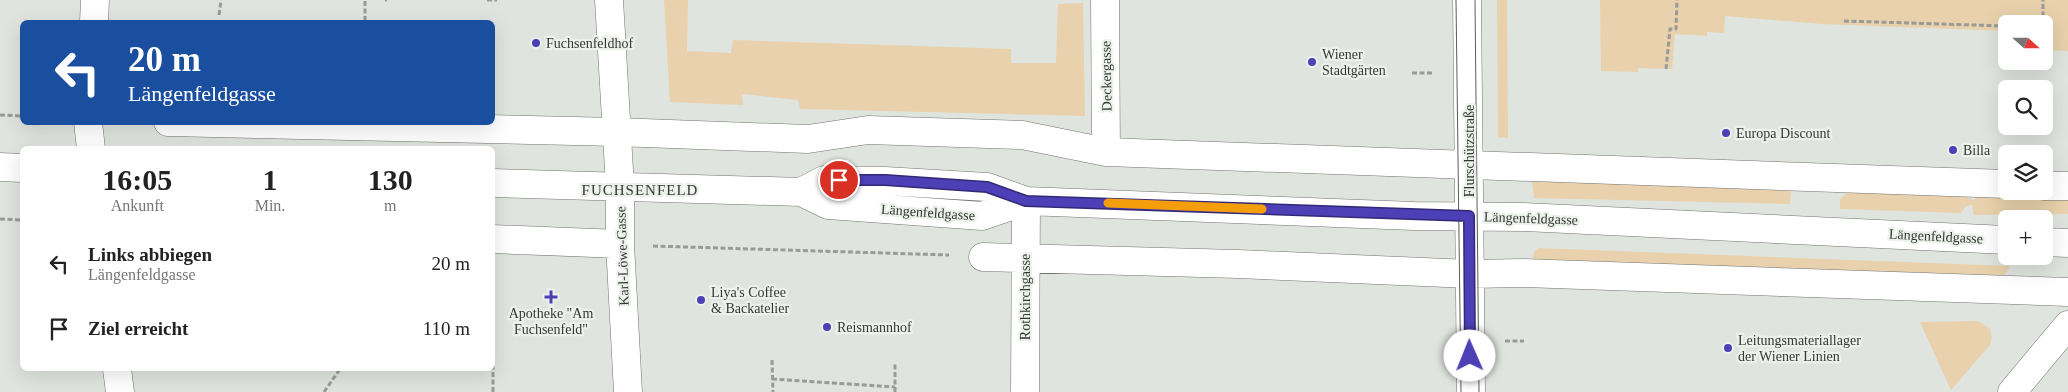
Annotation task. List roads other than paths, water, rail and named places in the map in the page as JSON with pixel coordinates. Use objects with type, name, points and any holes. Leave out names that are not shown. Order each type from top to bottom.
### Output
[{"type":"street","points":[[94,20],[95,0]]},
{"type":"street","name":"Karl-Löwe-Gasse","points":[[609,0],[620,187],[620,244],[628,392]]},
{"type":"street","name":"Deckergasse","points":[[1105,0],[1106,152]]},
{"type":"street","name":"Flurschützstraße","points":[[1467,0],[1471,392]]},
{"type":"street","points":[[88,125],[91,146]]},
{"type":"street","points":[[303,125],[617,132],[808,139],[868,130],[1022,135],[1106,152],[1468,163],[1522,167],[1998,184]]},
{"type":"street","points":[[0,167],[20,168]]},
{"type":"street","name":"Längenfeldgasse","points":[[495,183],[801,192],[828,205],[982,216],[1026,201],[1523,217],[1998,240]]},
{"type":"street","points":[[2053,186],[2068,186]]},
{"type":"street","name":"Rothkirchgasse","points":[[1025,392],[1026,201]]},
{"type":"street","points":[[495,239],[620,244]]},
{"type":"street","points":[[2053,242],[2068,243]]},
{"type":"street","points":[[982,256],[1470,274],[1533,274],[2068,292]]},
{"type":"street","points":[[2012,392],[2068,325]]},
{"type":"street","points":[[117,371],[120,392]]},
{"type":"tram line","points":[[1456,0],[1461,392]]},
{"type":"tram line","points":[[1475,0],[1479,392]]},
{"type":"place","name":"Fuchsenfeldhof","points":[[536,43]]},
{"type":"place","name":"Wiener Stadtgärten","points":[[1312,62]]},
{"type":"place","name":"Europa Discount","points":[[1726,133]]},
{"type":"place","name":"Billa","points":[[1953,150]]},
{"type":"place","name":"Apotheke \"Am Fuchsenfeld\"","points":[[551,297]]},
{"type":"place","name":"Liya's Coffee & Backatelier","points":[[701,300]]},
{"type":"place","name":"Reismannhof","points":[[827,327]]},
{"type":"place","name":"Leitungsmateriallager der Wiener Linien","points":[[1728,348]]},
{"type":"district","name":"FUCHSENFELD","points":[[640,190]]}]
